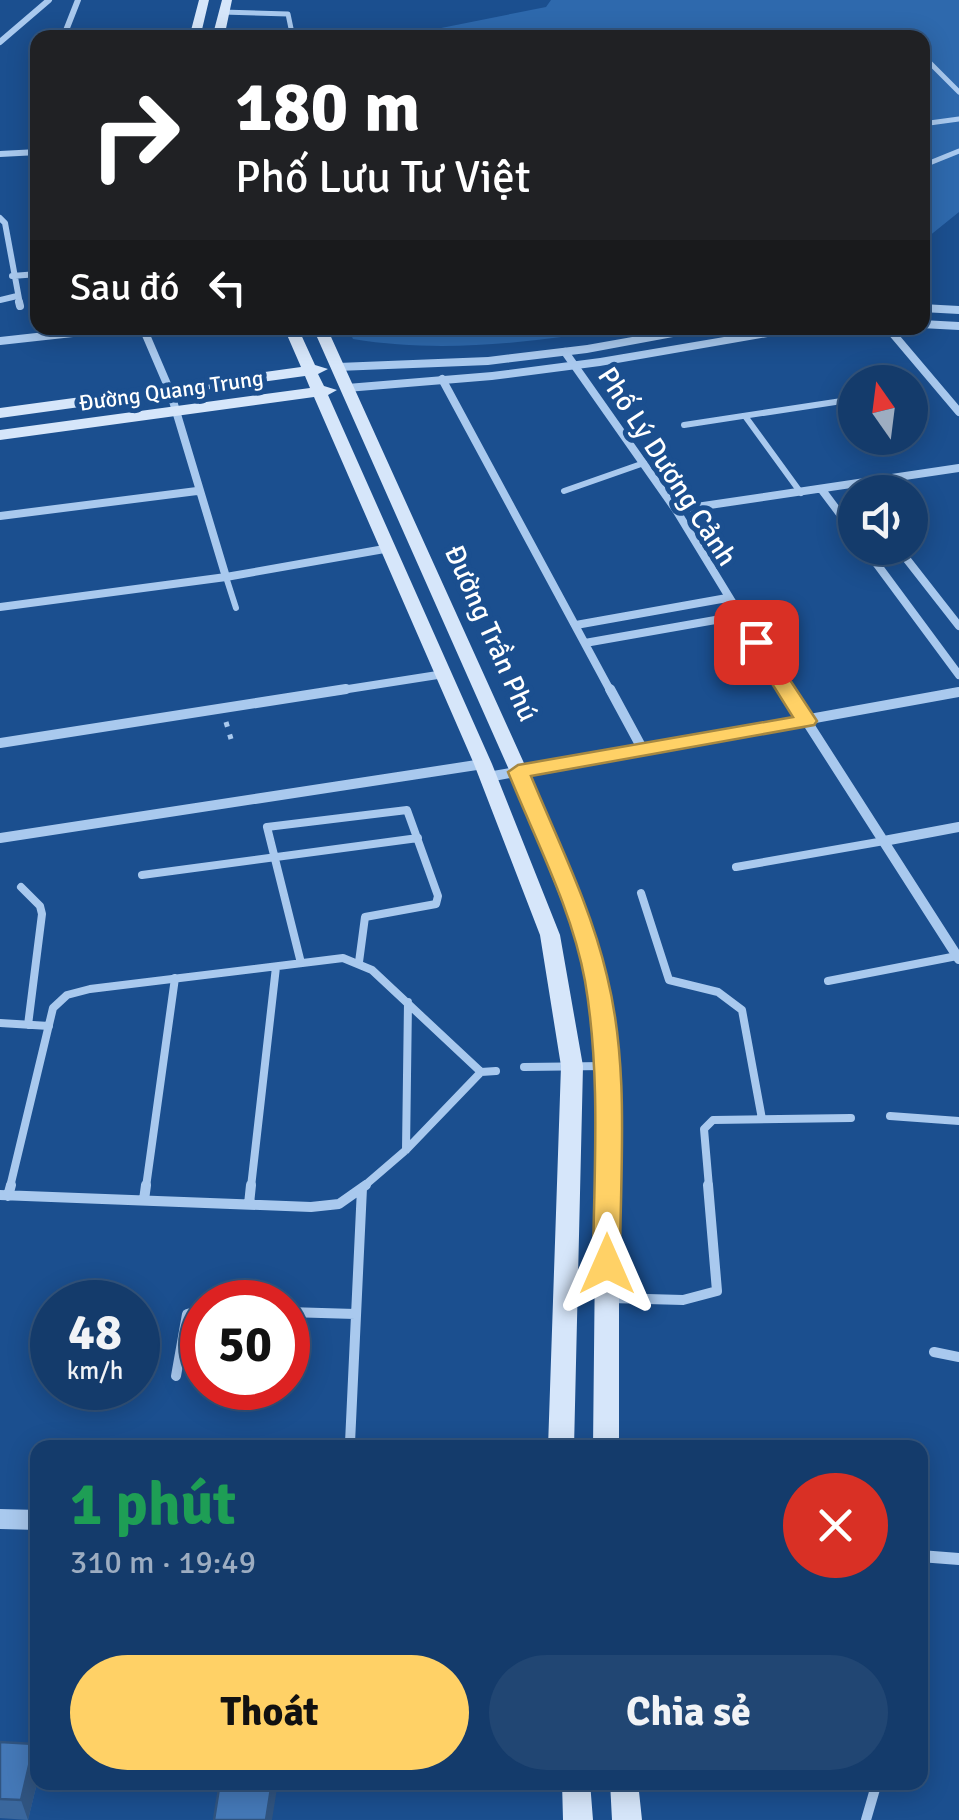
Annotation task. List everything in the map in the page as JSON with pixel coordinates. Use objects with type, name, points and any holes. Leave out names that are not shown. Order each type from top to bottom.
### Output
[{"type":"main road","points":[[196,30],[204,0]]},
{"type":"main road","points":[[295,335],[486,770],[550,935],[572,1066],[560,1440]]},
{"type":"main road","name":"Đường Trần Phú","points":[[323,335],[518,772],[583,930],[596,978],[608,1066],[606,1440]]},
{"type":"main road","name":"Đường Quang Trung","points":[[0,413],[338,367]]},
{"type":"main road","name":"Đường Quang Trung","points":[[0,435],[347,388]]},
{"type":"main road","points":[[576,1790],[578,1820]]},
{"type":"main road","points":[[625,1790],[627,1820]]},
{"type":"street","points":[[0,42],[49,0]]},
{"type":"street","points":[[65,30],[77,0]]},
{"type":"street","points":[[0,154],[30,152]]},
{"type":"street","points":[[0,218],[6,222],[20,306]]},
{"type":"street","points":[[12,276],[30,275]]},
{"type":"street","points":[[0,300],[17,296]]},
{"type":"street","points":[[930,308],[959,310]]},
{"type":"street","points":[[930,324],[959,326]]},
{"type":"street","points":[[0,341],[54,335]]},
{"type":"street","points":[[146,335],[170,391],[226,577]]},
{"type":"street","points":[[338,367],[488,361],[661,335]]},
{"type":"street","points":[[347,388],[574,365],[754,335]]},
{"type":"street","points":[[894,335],[959,412]]},
{"type":"street","name":"Phố Lý Dương Cảnh","points":[[565,352],[676,510],[738,616],[958,958]]},
{"type":"street","points":[[442,379],[643,750]]},
{"type":"street","points":[[923,475],[959,468]]},
{"type":"street","points":[[676,510],[838,489]]},
{"type":"street","points":[[822,490],[838,511]]},
{"type":"street","points":[[0,516],[198,491]]},
{"type":"street","points":[[0,607],[226,577],[390,548]]},
{"type":"street","points":[[878,565],[959,675]]},
{"type":"street","points":[[911,565],[959,626]]},
{"type":"street","points":[[576,625],[727,598]]},
{"type":"street","points":[[586,642],[738,616]]},
{"type":"street","points":[[0,744],[444,674]]},
{"type":"street","points":[[0,838],[486,770],[518,772],[959,692]]},
{"type":"street","points":[[884,842],[959,827]]},
{"type":"street","points":[[0,1519],[30,1520]]},
{"type":"street","points":[[928,1557],[959,1559]]},
{"type":"lane","points":[[225,6],[288,14],[292,30]]},
{"type":"lane","points":[[930,63],[959,92]]},
{"type":"lane","points":[[930,123],[959,119]]},
{"type":"lane","points":[[930,163],[959,151]]},
{"type":"lane","points":[[684,425],[838,402]]},
{"type":"lane","points":[[745,416],[801,493]]},
{"type":"lane","points":[[564,491],[644,464]]},
{"type":"lane","points":[[226,577],[236,608]]},
{"type":"lane","points":[[302,963],[267,827],[408,810],[438,896],[436,904],[365,917],[360,962]]},
{"type":"lane","points":[[142,875],[418,838]]},
{"type":"lane","points":[[736,868],[884,842]]},
{"type":"lane","points":[[21,887],[40,906],[42,914],[28,1025]]},
{"type":"lane","points":[[640,893],[669,980],[721,992],[733,997],[742,1010],[762,1119]]},
{"type":"lane","points":[[480,1072],[360,962],[343,958],[67,995],[53,1008],[4,1195],[338,1204],[406,1150],[480,1072],[496,1070]]},
{"type":"lane","points":[[828,981],[958,958]]},
{"type":"lane","points":[[249,1204],[276,966]]},
{"type":"lane","points":[[144,1200],[175,978]]},
{"type":"lane","points":[[406,1150],[408,1002]]},
{"type":"lane","points":[[0,1023],[49,1026]]},
{"type":"lane","points":[[524,1067],[608,1066]]},
{"type":"lane","points":[[890,1116],[959,1122]]},
{"type":"lane","points":[[606,1298],[695,1300],[711,1297],[717,1291],[704,1129],[712,1120],[851,1118]]},
{"type":"lane","points":[[350,1440],[362,1188]]},
{"type":"lane","points":[[310,1313],[354,1314]]},
{"type":"lane","points":[[934,1352],[959,1357]]},
{"type":"lane","points":[[176,1376],[180,1353]]},
{"type":"lane","points":[[866,1820],[875,1790]]},
{"type":"shaded area","points":[[551,0],[959,0],[959,212],[930,235],[930,30],[431,30],[546,7]]},
{"type":"shaded area","points":[[351,335],[572,335],[455,346],[353,339]]},
{"type":"building","points":[[0,1742],[30,1744],[21,1800],[0,1799]]},
{"type":"building","points":[[219,1790],[271,1790],[266,1820],[214,1820]]},
{"type":"route","points":[[607,1264],[608,1066],[596,978],[583,930],[518,772],[806,721],[756,642]]}]
